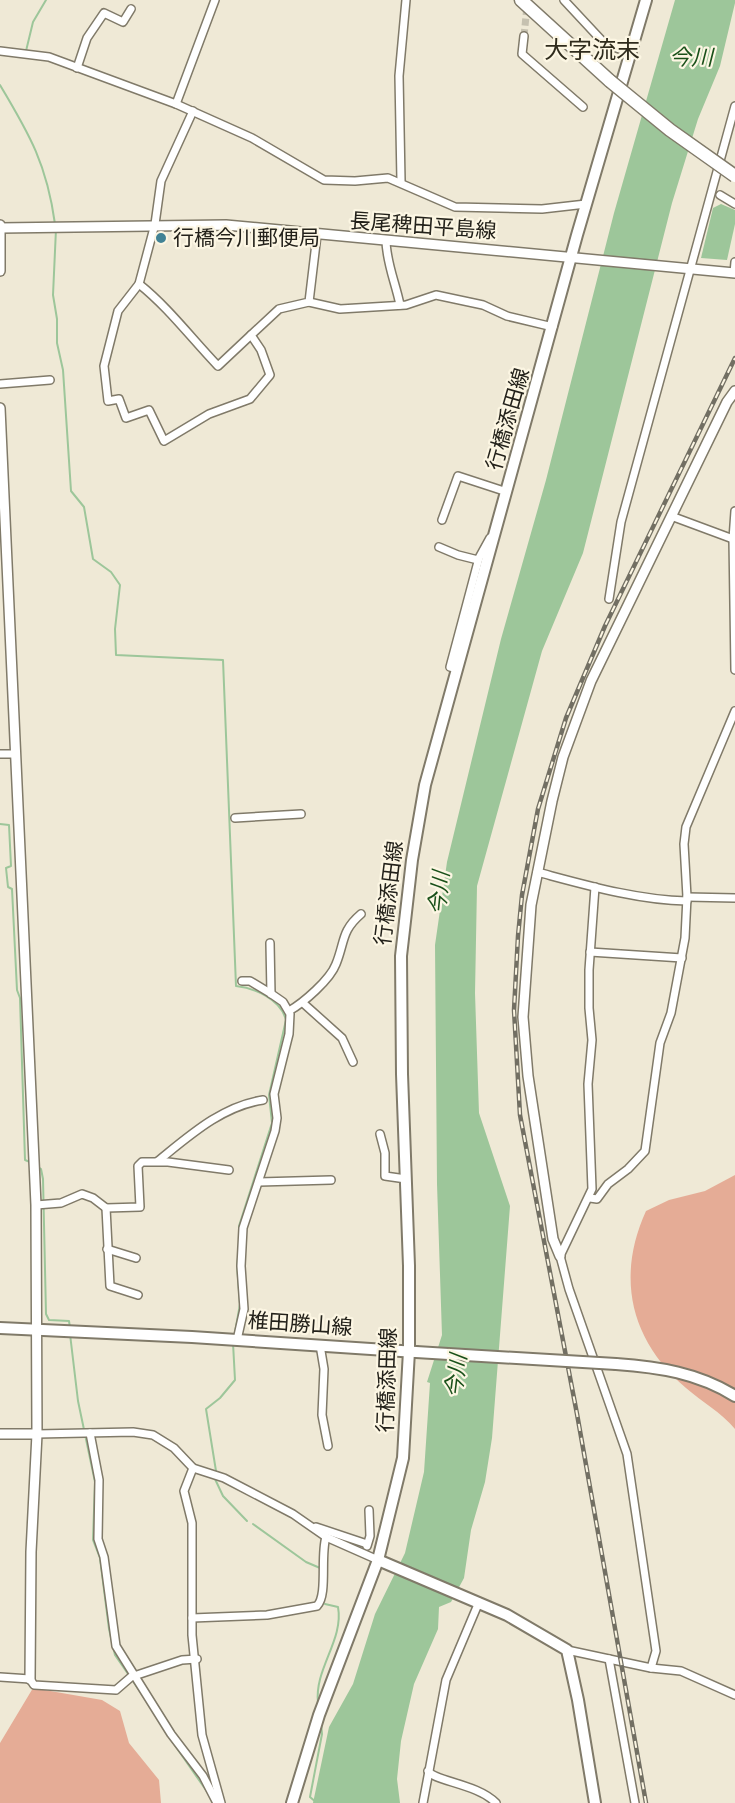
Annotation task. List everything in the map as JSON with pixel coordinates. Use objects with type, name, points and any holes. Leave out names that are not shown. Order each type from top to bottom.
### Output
[{"type":"highway","points":[[513,0],[553,31]]},
{"type":"highway","points":[[520,0],[610,81],[670,130],[735,176]]},
{"type":"highway","points":[[527,0],[553,31]]},
{"type":"main road","name":"行橋添田線","points":[[292,1803],[319,1715],[381,1562],[403,1458],[413,1352],[401,956],[412,860],[425,785],[586,204],[646,0]]},
{"type":"main road","name":"長尾稗田平島線","points":[[0,227],[226,225],[734,273]]},
{"type":"main road","points":[[0,227],[0,271]]},
{"type":"main road","points":[[560,1256],[553,1239],[528,1076],[523,1017],[528,941],[537,872],[552,801],[575,722],[591,681],[727,402],[735,391]]},
{"type":"main road","points":[[0,408],[2,503],[36,1205],[37,1434],[31,1552],[30,1679]]},
{"type":"main road","name":"椎田勝山線","points":[[0,1328],[37,1328],[616,1364],[669,1370],[715,1384],[735,1396]]},
{"type":"main road","points":[[0,1434],[37,1434]]},
{"type":"main road","points":[[381,1562],[507,1615],[567,1650],[578,1700],[595,1803]]},
{"type":"street","points":[[176,104],[215,0]]},
{"type":"street","points":[[401,182],[399,76],[405,0]]},
{"type":"street","points":[[564,0],[605,44],[631,53]]},
{"type":"street","points":[[77,68],[87,38],[104,13],[123,22],[131,9]]},
{"type":"street","points":[[524,36],[522,54],[583,107]]},
{"type":"street","points":[[0,51],[42,55],[176,104],[252,138],[324,180],[355,181],[388,178],[455,207],[542,209],[586,204]]},
{"type":"street","points":[[609,599],[621,522],[687,270],[735,106]]},
{"type":"street","points":[[193,111],[161,180],[155,224],[139,284],[118,310],[104,366],[108,401],[119,399],[126,418],[149,410],[164,441],[209,414],[250,399],[270,375],[261,350],[251,335]]},
{"type":"street","points":[[720,195],[735,204]]},
{"type":"street","points":[[309,302],[317,235]]},
{"type":"street","points":[[386,240],[386,253],[394,274],[400,305]]},
{"type":"street","points":[[734,273],[735,262]]},
{"type":"street","points":[[139,284],[163,303],[175,322],[218,366],[279,309],[309,302],[340,309],[415,303],[428,296],[447,297],[483,305],[507,316],[553,327]]},
{"type":"street","points":[[0,384],[50,380]]},
{"type":"street","points":[[442,520],[458,477],[507,492]]},
{"type":"street","points":[[735,511],[733,539],[735,670]]},
{"type":"street","points":[[671,516],[733,539]]},
{"type":"street","points":[[458,669],[450,666],[478,560],[490,538],[494,539]]},
{"type":"street","points":[[439,547],[478,560]]},
{"type":"street","points":[[590,1198],[597,1199],[608,1184],[628,1169],[645,1151],[660,1043],[671,1013],[682,958],[687,899],[683,863],[686,827],[735,711]]},
{"type":"street","points":[[0,754],[15,754]]},
{"type":"street","points":[[235,818],[301,814]]},
{"type":"street","points":[[537,872],[595,887],[667,901],[735,898]]},
{"type":"street","points":[[595,887],[589,1008],[592,1040],[588,1084],[592,1176],[590,1198],[560,1256],[569,1289],[627,1454],[656,1651],[651,1668]]},
{"type":"street","points":[[290,1011],[303,1004],[335,966],[348,926],[361,915]]},
{"type":"street","points":[[270,943],[271,994]]},
{"type":"street","points":[[590,952],[682,958]]},
{"type":"street","points":[[237,1340],[244,1309],[241,1266],[243,1228],[277,1118],[274,1094],[289,1034],[290,1011],[283,1002],[271,994],[250,981],[242,981]]},
{"type":"street","points":[[303,1004],[342,1038],[353,1062]]},
{"type":"street","points":[[159,1161],[228,1111],[262,1100]]},
{"type":"street","points":[[380,1134],[385,1153],[385,1176],[406,1179]]},
{"type":"street","points":[[36,1205],[61,1203],[82,1194],[93,1198],[106,1208],[140,1207],[138,1166],[142,1162],[159,1161],[229,1170]]},
{"type":"street","points":[[259,1182],[331,1180]]},
{"type":"street","points":[[106,1208],[110,1286],[138,1295]]},
{"type":"street","points":[[107,1249],[136,1258]]},
{"type":"street","points":[[320,1345],[324,1369],[322,1415],[328,1446]]},
{"type":"street","points":[[37,1434],[134,1432],[153,1435],[174,1448],[192,1468],[224,1478],[311,1525],[367,1544]]},
{"type":"street","points":[[90,1433],[99,1480],[98,1539],[104,1557],[115,1639],[121,1656],[219,1803]]},
{"type":"street","points":[[192,1468],[184,1491],[192,1523],[192,1618],[202,1735],[219,1803]]},
{"type":"street","points":[[363,1554],[367,1544],[369,1510]]},
{"type":"street","points":[[311,1525],[326,1537],[381,1562]]},
{"type":"street","points":[[192,1618],[267,1616],[317,1606],[323,1596],[321,1551],[326,1537]]},
{"type":"street","points":[[423,1803],[446,1680],[479,1602]]},
{"type":"street","points":[[567,1650],[651,1668],[681,1671],[735,1695]]},
{"type":"street","points":[[0,1677],[30,1679],[34,1685],[109,1691],[116,1690],[135,1676],[182,1660],[197,1659]]},
{"type":"street","points":[[609,1659],[635,1803]]},
{"type":"street","points":[[428,1771],[437,1778],[479,1789],[496,1803]]},
{"type":"shaded area","points":[[735,1175],[735,1429],[718,1412],[686,1388],[667,1369],[652,1349],[641,1328],[634,1306],[631,1283],[632,1260],[637,1236],[646,1211],[669,1200],[705,1191]]},
{"type":"shaded area","points":[[33,1688],[102,1700],[120,1711],[129,1743],[159,1780],[161,1803],[0,1803],[0,1743]]},
{"type":"water","name":"今川","points":[[675,0],[735,0],[735,3],[720,66],[698,119],[672,203],[583,553],[542,651],[477,886],[475,993],[479,1113],[510,1206],[492,1438],[485,1482],[471,1530],[464,1578],[451,1602],[439,1607],[438,1629],[414,1684],[401,1741],[397,1779],[400,1803],[313,1803],[329,1727],[353,1684],[375,1614],[405,1553],[424,1472],[430,1383],[427,1382],[442,1335],[437,1184],[435,945],[447,862],[501,639],[546,480],[614,213]]},
{"type":"water","points":[[721,204],[735,210],[735,224],[727,260],[701,258],[713,208]]},
{"type":"waterway","points":[[26,51],[33,22],[46,0]]},
{"type":"waterway","points":[[0,85],[36,151],[52,203],[55,224]]},
{"type":"waterway","points":[[56,229],[53,295],[57,319],[57,343],[63,370],[71,491],[84,507],[93,559],[111,572],[120,585],[115,629],[116,655],[223,660],[236,986],[251,989],[266,996],[279,1006],[286,1020],[269,1095],[272,1123],[239,1226],[240,1234]]},
{"type":"waterway","points":[[0,824],[9,825],[11,866],[6,868],[8,887],[12,889],[17,990],[20,998],[25,1160],[30,1162]]},
{"type":"waterway","points":[[38,1167],[41,1169],[43,1179],[46,1314],[49,1320],[69,1321],[70,1328]]},
{"type":"waterway","points":[[234,1338],[240,1304],[237,1265],[239,1251]]},
{"type":"waterway","points":[[70,1334],[78,1401],[95,1482],[93,1540],[100,1558],[109,1629],[115,1655],[148,1703]]},
{"type":"waterway","points":[[216,1471],[206,1409],[220,1398],[235,1380],[233,1343]]},
{"type":"waterway","points":[[215,1479],[223,1496],[247,1521]]},
{"type":"waterway","points":[[253,1524],[306,1562],[320,1568]]},
{"type":"waterway","points":[[318,1703],[320,1678],[339,1619],[338,1607],[325,1604]]},
{"type":"waterway","points":[[317,1803],[310,1797],[322,1734],[321,1723]]},
{"type":"waterway","points":[[165,1731],[208,1793]]},
{"type":"tunnel","points":[[524,36],[527,6]]},
{"type":"railway","points":[[646,1803],[577,1414],[520,1115],[514,1010],[518,936],[522,895],[538,809],[566,718],[605,626],[735,358]]},
{"type":"place","name":"行橋今川郵便局","points":[[161,238]]},
{"type":"district","name":"大字流末","points":[[592,50]]}]
